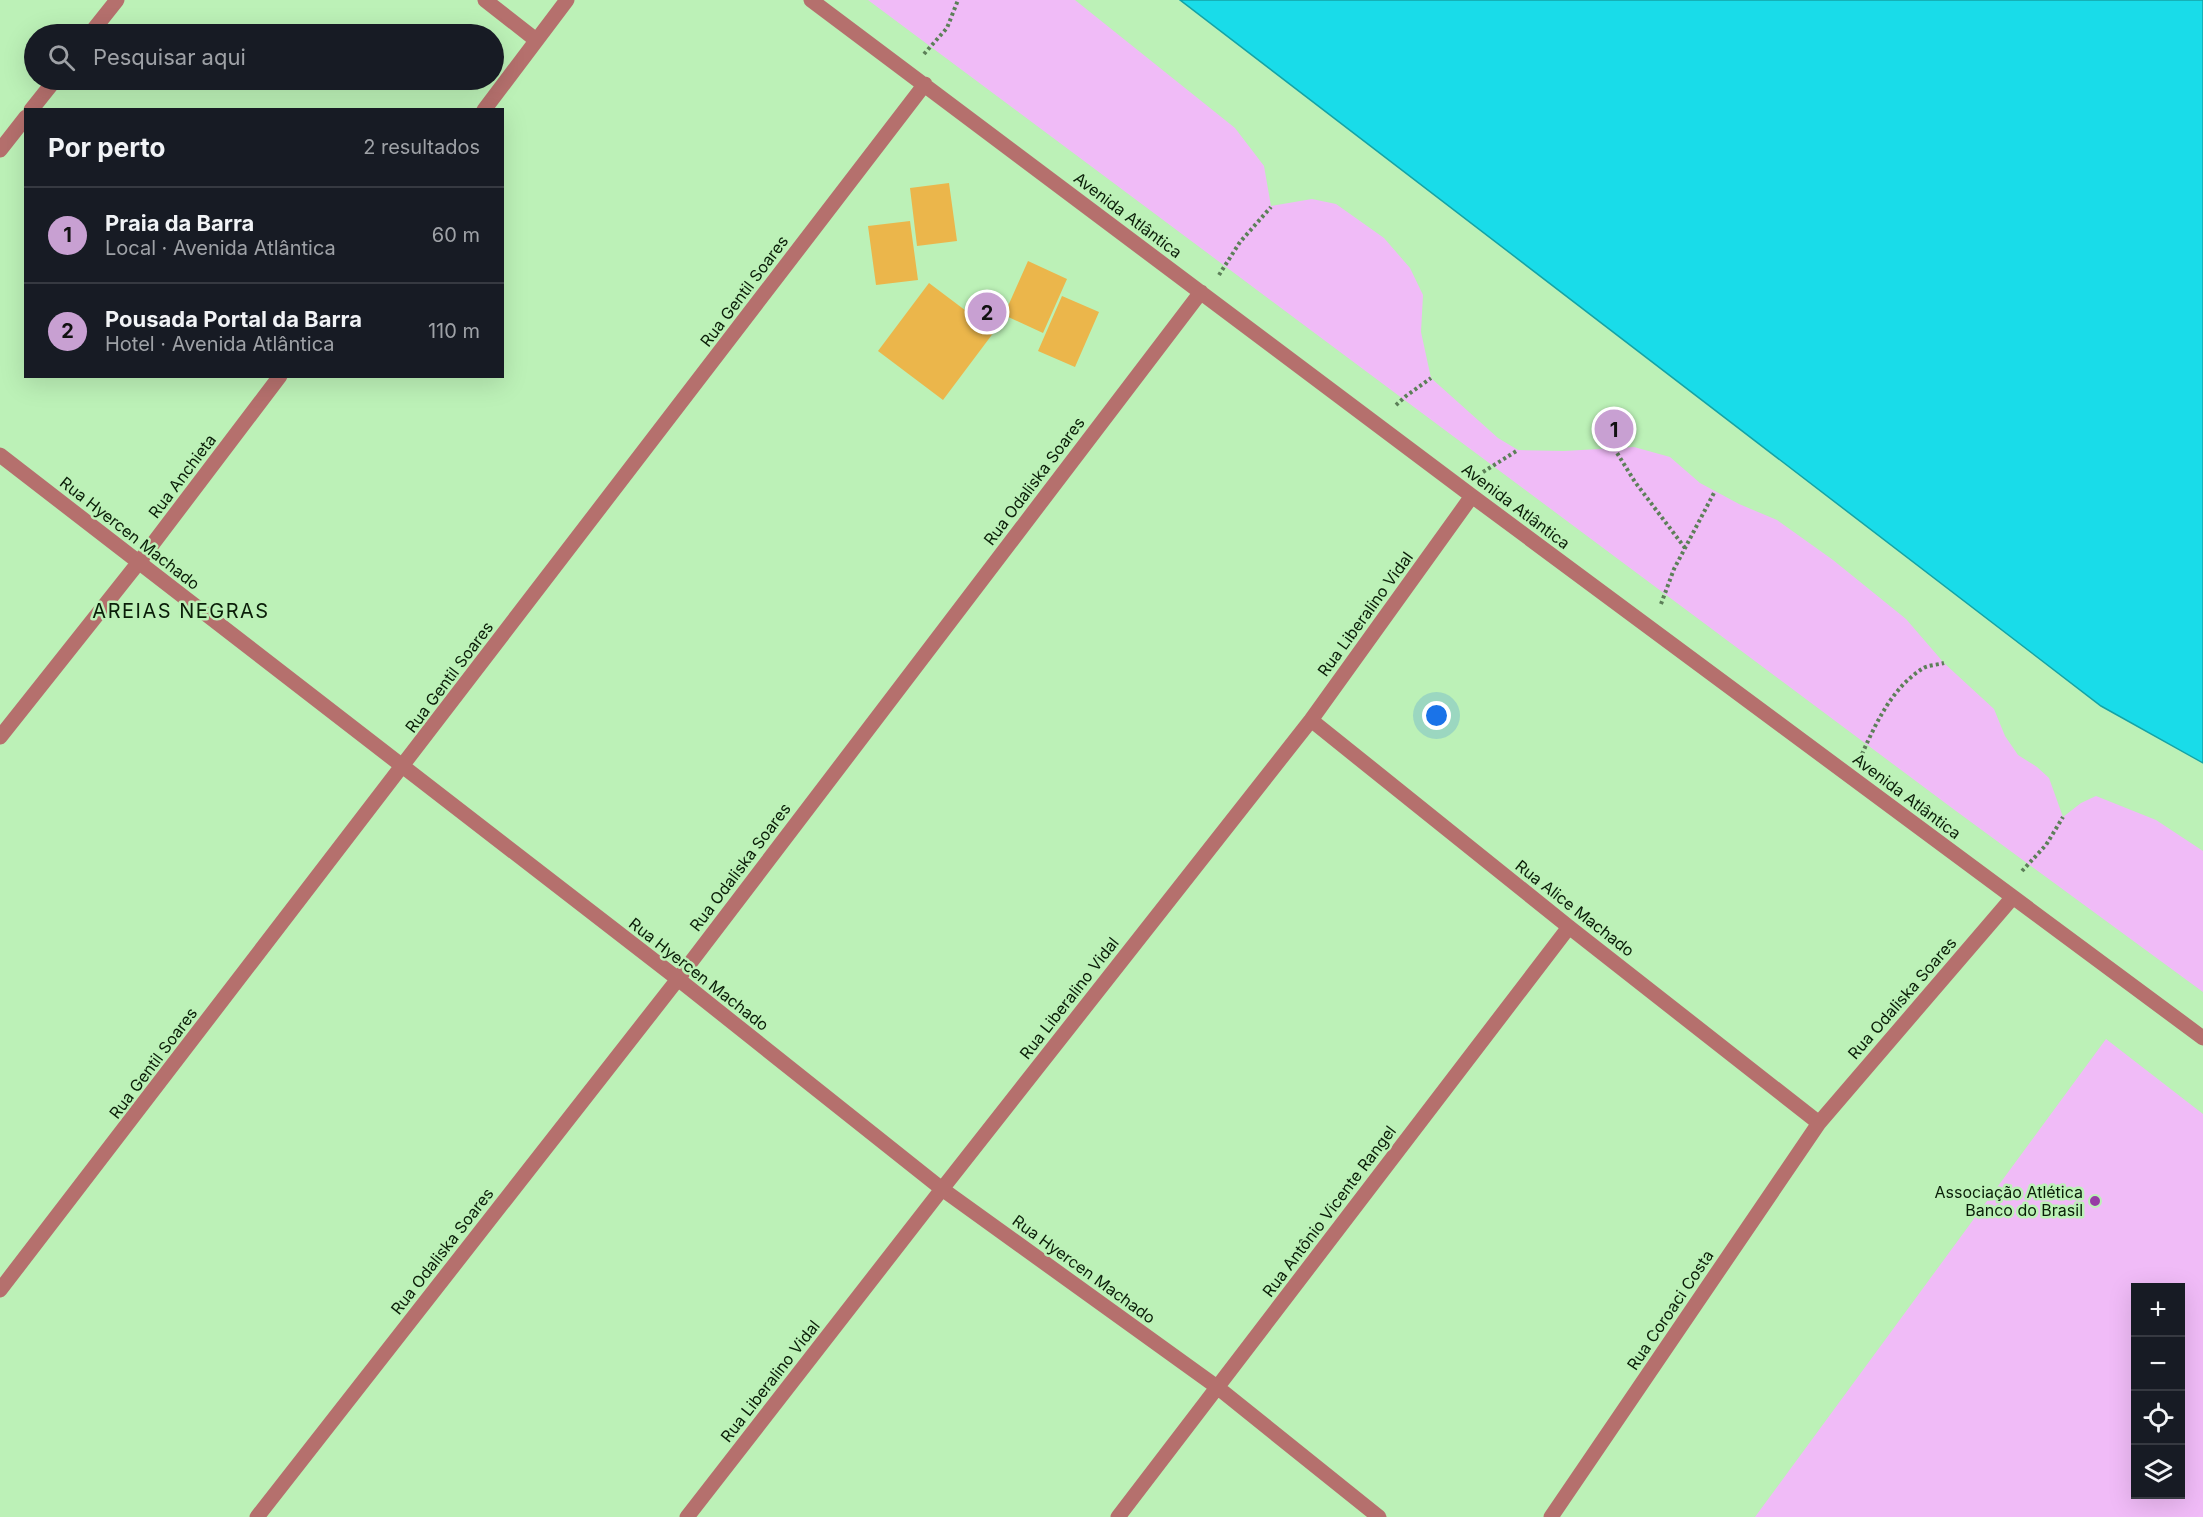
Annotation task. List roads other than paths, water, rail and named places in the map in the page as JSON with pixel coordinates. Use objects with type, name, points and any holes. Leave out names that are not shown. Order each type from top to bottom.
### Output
[{"type":"street","points":[[98,24],[117,0]]},
{"type":"street","points":[[485,0],[536,40]]},
{"type":"street","points":[[504,83],[567,0]]},
{"type":"street","name":"Avenida Atlântica","points":[[810,0],[1472,496],[2203,1038]]},
{"type":"street","name":"Rua Gentil Soares","points":[[0,1290],[925,84]]},
{"type":"street","points":[[34,108],[47,90]]},
{"type":"street","points":[[485,108],[499,90]]},
{"type":"street","points":[[0,150],[24,120]]},
{"type":"street","name":"Rua Odaliska Soares","points":[[257,1517],[678,979],[1200,292]]},
{"type":"street","name":"Rua Anchieta","points":[[0,737],[139,562],[278,378]]},
{"type":"street","name":"Rua Hyercen Machado","points":[[0,455],[678,979],[942,1189],[1217,1387],[1379,1517]]},
{"type":"street","name":"Rua Liberalino Vidal","points":[[687,1517],[1311,720],[1472,496]]},
{"type":"street","name":"Rua Alice Machado","points":[[1311,720],[1569,927],[1819,1123]]},
{"type":"street","name":"Rua Odaliska Soares","points":[[1819,1123],[2013,897]]},
{"type":"street","name":"Rua Antônio Vicente Rangel","points":[[1118,1517],[1569,927]]},
{"type":"street","name":"Rua Coroaci Costa","points":[[1551,1517],[1819,1123]]},
{"type":"water","points":[[1180,0],[2203,0],[2203,763],[2101,706]]},
{"type":"place","name":"Pousada Portal da Barra","points":[[987,312]]},
{"type":"place","name":"Praia da Barra","points":[[1614,429]]},
{"type":"place","name":"Associação Atlética Banco do Brasil","points":[[2095,1201]]},
{"type":"district","name":"AREIAS NEGRAS","points":[[181,611]]}]
